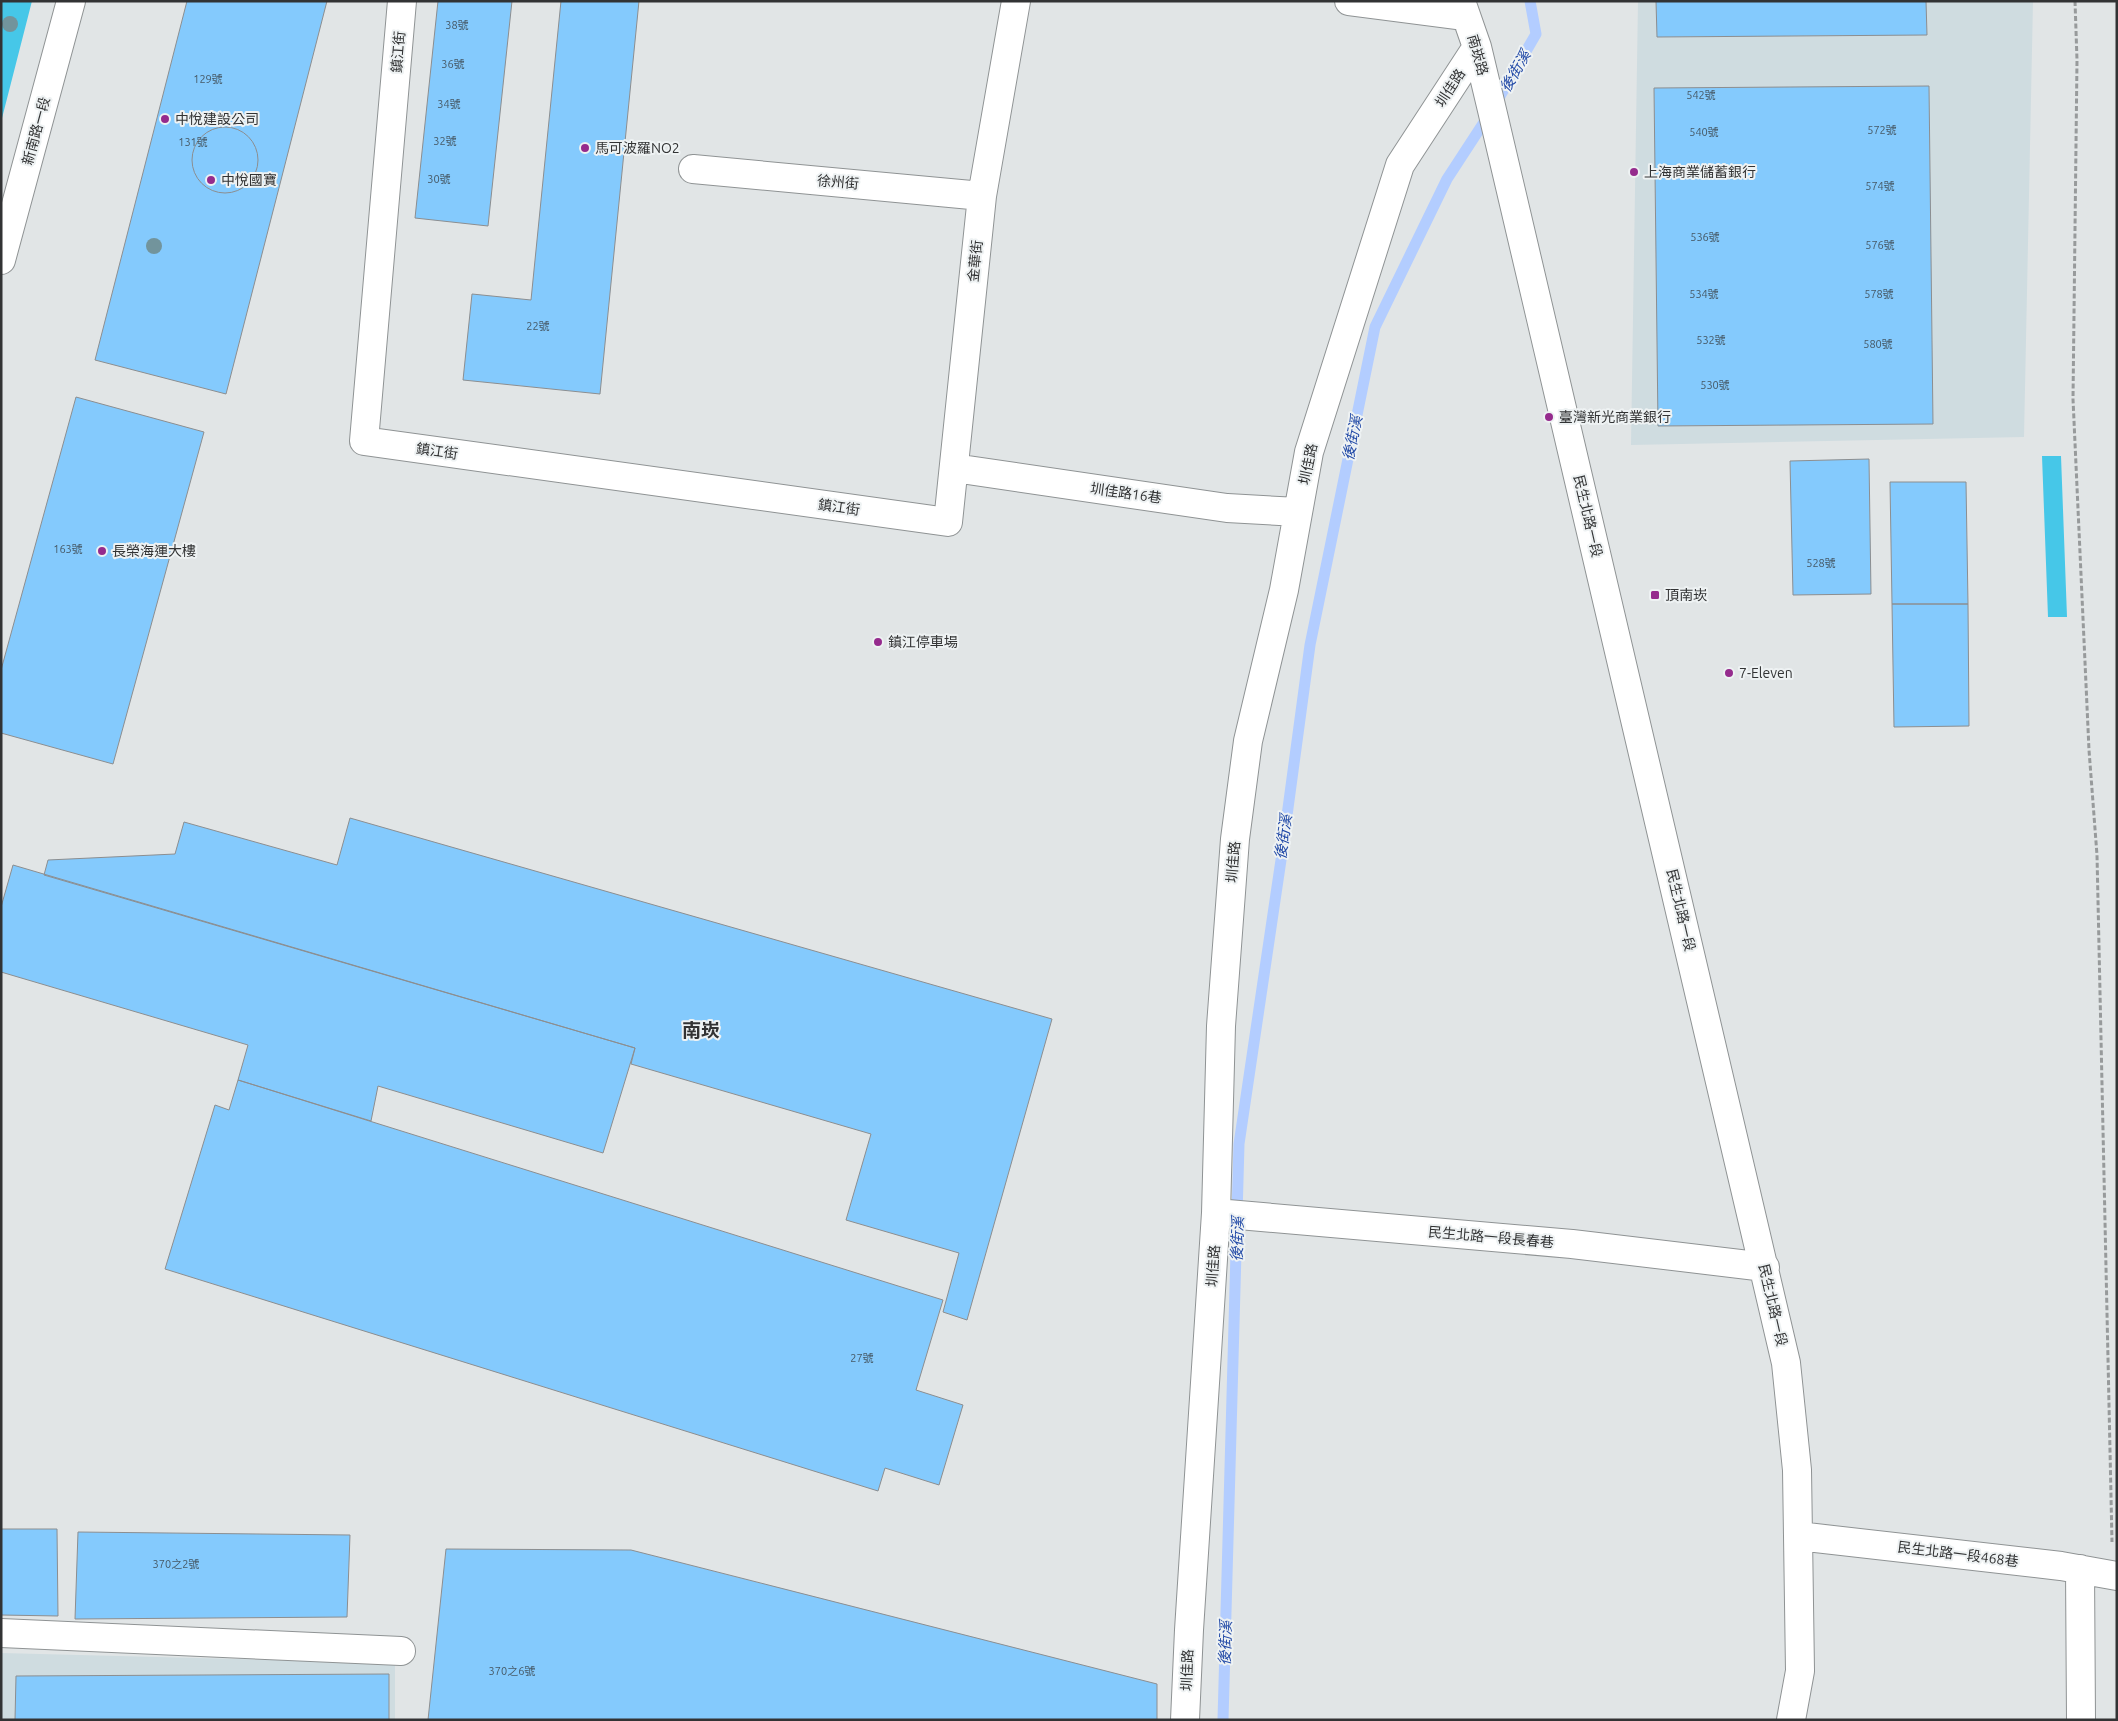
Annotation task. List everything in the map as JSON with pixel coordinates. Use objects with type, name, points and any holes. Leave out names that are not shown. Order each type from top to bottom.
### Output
[{"type":"street","name":"新南路一段","points":[[1,260],[71,1]]},
{"type":"street","name":"鎮江街","points":[[402,1],[364,441],[948,522]]},
{"type":"street","name":"金華街","points":[[948,522],[982,196],[1016,1]]},
{"type":"street","points":[[1349,1],[1463,9]]},
{"type":"street","name":"南崁路","points":[[1463,9],[1477,47],[1492,110]]},
{"type":"street","name":"圳佳路","points":[[1185,1720],[1189,1630],[1235,1215],[1221,1026],[1235,839],[1248,740],[1284,590],[1309,452],[1400,165],[1477,47]]},
{"type":"street","name":"民生北路一段","points":[[1492,110],[1786,1363],[1797,1470],[1800,1671],[1791,1720]]},
{"type":"street","name":"徐州街","points":[[693,169],[982,196]]},
{"type":"street","name":"圳佳路16巷","points":[[954,468],[1227,508],[1298,512]]},
{"type":"street","name":"民生北路一段長春巷","points":[[1235,1215],[1572,1244],[1765,1267]]},
{"type":"street","name":"民生北路一段468巷","points":[[1798,1536],[2080,1569],[2117,1576]]},
{"type":"street","points":[[2080,1569],[2081,1720]]},
{"type":"street","points":[[1,1632],[402,1651]]},
{"type":"path","points":[[2075,1],[2077,60],[2073,399],[2089,750],[2097,856],[2112,1545]]},
{"type":"shaded area","points":[[1,1],[32,1],[1,122]]},
{"type":"shaded area","points":[[1638,1],[2033,1],[2024,437],[1631,445]]},
{"type":"shaded area","points":[[2042,456],[2061,456],[2067,617],[2048,617]]},
{"type":"shaded area","points":[[1,1653],[395,1663],[395,1720],[1,1720]]},
{"type":"building","name":"中悅國寶","points":[[187,1],[327,1],[226,394],[95,360]]},
{"type":"building","points":[[438,1],[512,1],[488,226],[415,218]]},
{"type":"building","name":"馬可波羅NO2","points":[[561,1],[639,1],[600,394],[463,380],[472,294],[531,300]]},
{"type":"building","points":[[1656,1],[1926,1],[1927,35],[1657,37]]},
{"type":"building","points":[[1929,86],[1933,424],[1658,426],[1654,88]]},
{"type":"building","points":[[219,127],[231,127],[243,132],[253,142],[258,154],[256,173],[243,188],[231,193],[219,193],[207,188],[197,178],[192,166],[192,154],[197,142],[207,132]]},
{"type":"building","name":"長榮海運大樓","points":[[76,397],[204,432],[113,764],[1,733],[1,670]]},
{"type":"building","points":[[1869,459],[1871,594],[1793,595],[1790,461]]},
{"type":"building","points":[[1890,482],[1966,482],[1968,604],[1892,604]]},
{"type":"building","points":[[1892,604],[1968,604],[1969,726],[1894,727]]},
{"type":"building","points":[[350,818],[1052,1019],[967,1320],[943,1312],[959,1253],[846,1220],[871,1134],[631,1064],[635,1048],[44,875],[48,860],[175,854],[184,822],[337,865]]},
{"type":"building","points":[[13,865],[635,1048],[603,1153],[378,1086],[371,1121],[238,1080],[248,1045],[1,972],[1,907]]},
{"type":"building","points":[[238,1080],[943,1300],[916,1390],[963,1405],[939,1485],[885,1468],[878,1491],[165,1269],[215,1105],[229,1110]]},
{"type":"building","points":[[1,1529],[57,1529],[58,1616],[1,1615]]},
{"type":"building","points":[[78,1532],[350,1535],[347,1617],[75,1619]]},
{"type":"building","points":[[446,1549],[631,1550],[1157,1684],[1157,1720],[428,1720]]},
{"type":"building","points":[[389,1674],[389,1720],[15,1720],[16,1676]]},
{"type":"waterway","name":"後街溪","points":[[1223,1720],[1239,1144],[1281,860],[1310,645],[1375,327],[1447,179],[1492,110],[1536,34],[1530,1]]},
{"type":"place","name":"中悅建設公司","points":[[165,119]]},
{"type":"place","name":"馬可波羅NO2","points":[[585,148]]},
{"type":"place","name":"上海商業儲蓄銀行","points":[[1634,172]]},
{"type":"place","name":"中悅國寶","points":[[211,180]]},
{"type":"place","name":"臺灣新光商業銀行","points":[[1549,417]]},
{"type":"place","name":"長榮海運大樓","points":[[102,551]]},
{"type":"place","name":"頂南崁","points":[[1655,595]]},
{"type":"place","name":"鎮江停車場","points":[[878,642]]},
{"type":"place","name":"7-Eleven","points":[[1729,673]]},
{"type":"district","name":"南崁","points":[[701,1030]]}]
